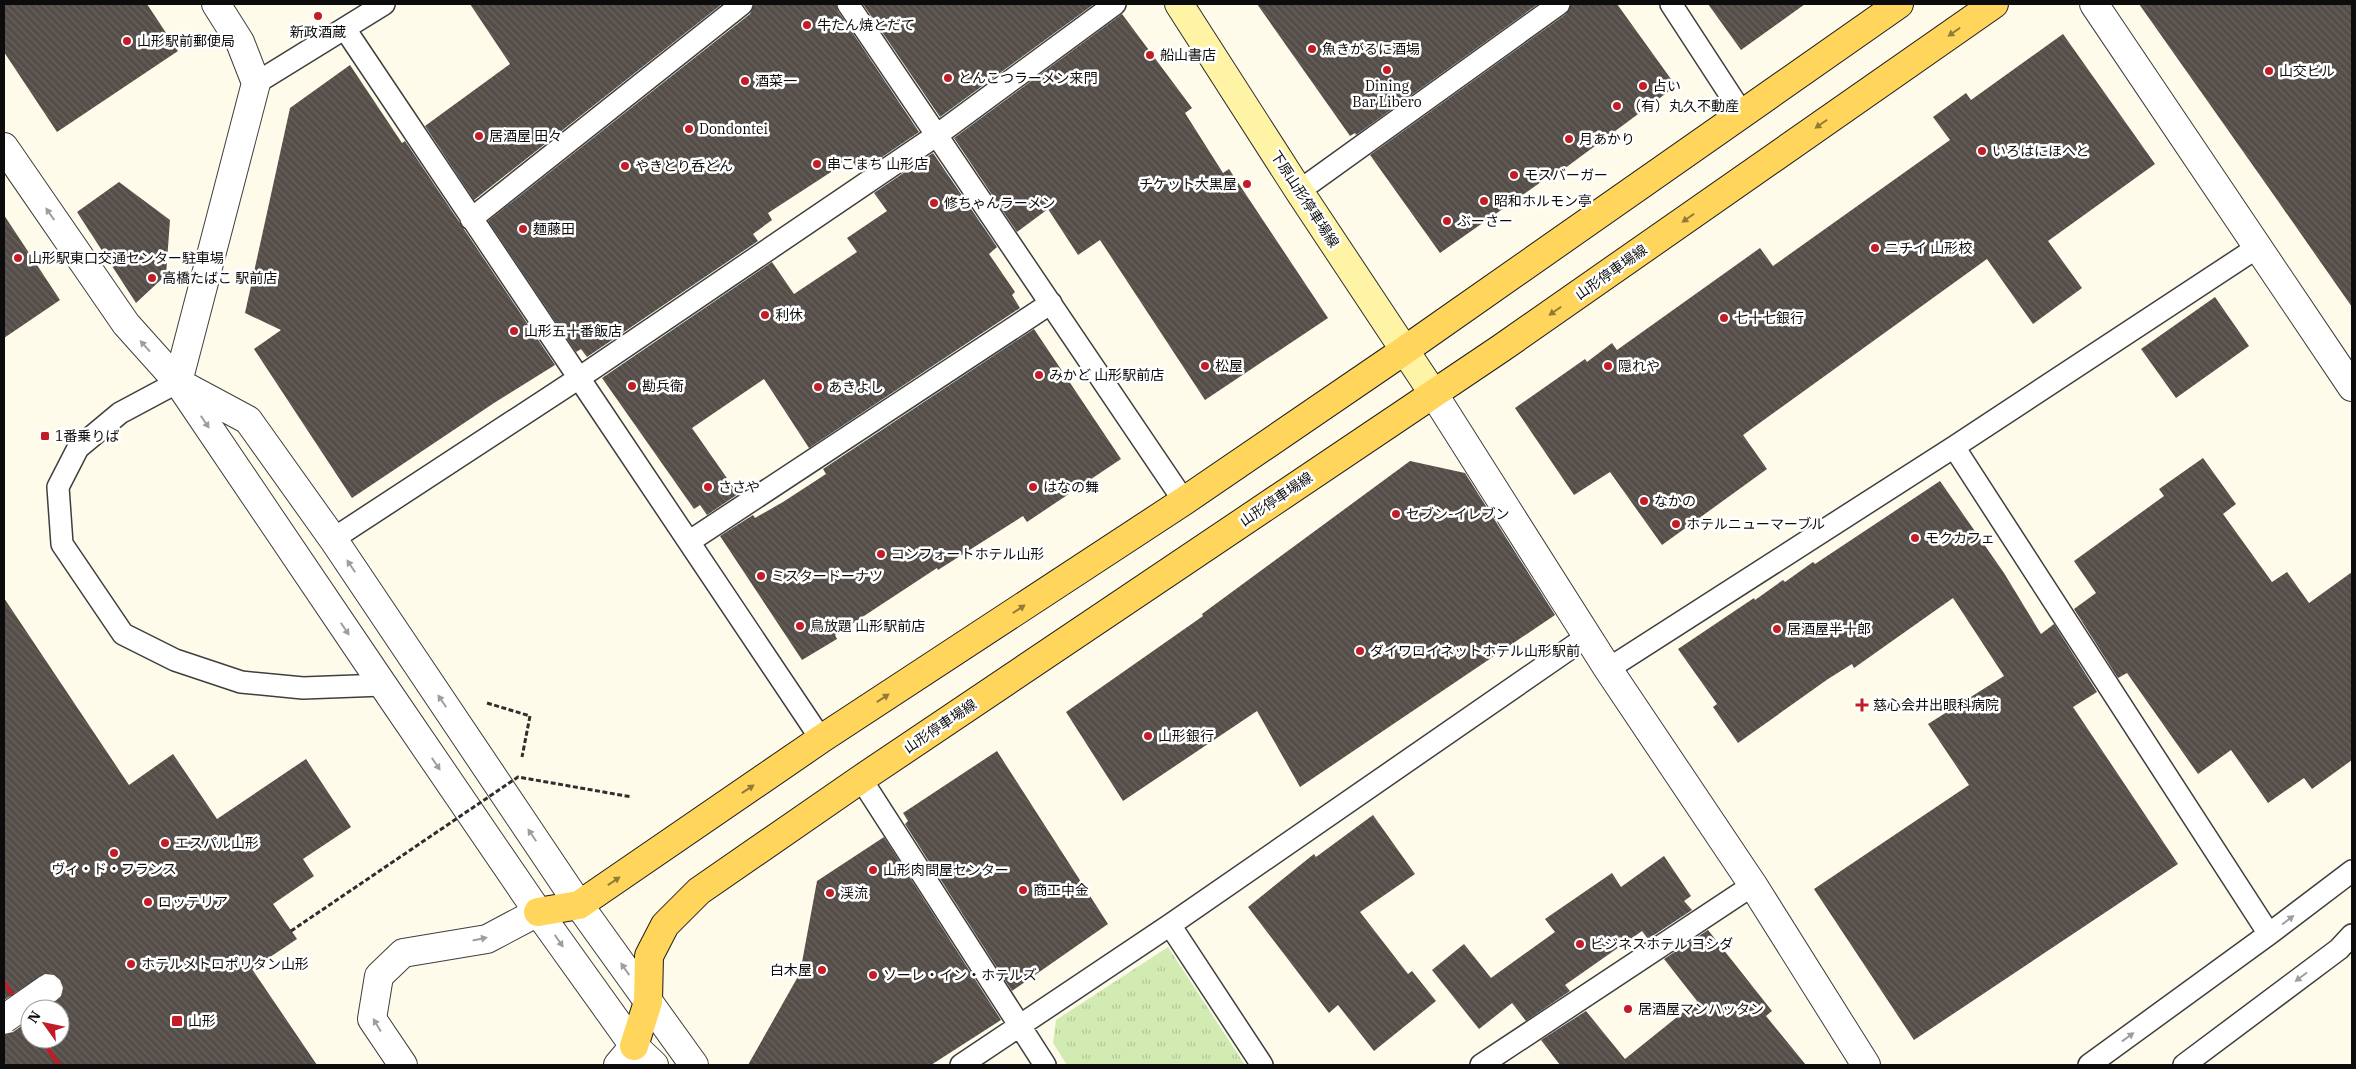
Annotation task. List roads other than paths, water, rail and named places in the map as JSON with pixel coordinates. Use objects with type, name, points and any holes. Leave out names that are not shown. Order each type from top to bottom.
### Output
[{"type":"main road","name":"下原山形停車場線","points":[[1179,4],[1299,191],[1434,393]]},
{"type":"main road","points":[[538,912],[579,905],[821,739],[1184,500],[1405,350],[1899,4]]},
{"type":"main road","name":"山形停車場線","points":[[626,1056],[648,1002],[649,956],[665,925],[699,891],[861,779],[1500,350],[1994,4]]},
{"type":"street","points":[[178,382],[256,82],[240,42],[216,4]]},
{"type":"street","points":[[2094,4],[2352,387]]},
{"type":"street","points":[[4,147],[126,324],[178,382],[538,912],[626,1056],[654,1065]]},
{"type":"street","points":[[178,382],[248,420],[333,539],[579,905],[694,1065]]},
{"type":"street","points":[[1434,393],[1608,669],[1753,885],[1866,1065]]},
{"type":"street","points":[[403,1065],[372,1019],[379,976],[403,953],[487,938],[538,912]]},
{"type":"street","points":[[4,1019],[47,989]]},
{"type":"lane","points":[[256,82],[384,4]]},
{"type":"lane","points":[[471,219],[742,4]]},
{"type":"lane","points":[[848,4],[1184,500]]},
{"type":"lane","points":[[333,539],[578,378],[937,135],[1115,4]]},
{"type":"lane","points":[[1299,191],[1559,4]]},
{"type":"lane","points":[[1671,4],[1742,113]]},
{"type":"lane","points":[[345,29],[821,739]]},
{"type":"lane","points":[[1608,669],[2258,247]]},
{"type":"lane","points":[[690,541],[1052,303]]},
{"type":"lane","points":[[178,382],[120,412],[78,448],[58,487],[62,544],[117,626],[123,634],[175,660],[241,682],[303,688],[383,685]]},
{"type":"lane","points":[[1954,446],[2269,934]]},
{"type":"lane","points":[[961,1065],[1170,925],[1588,636]]},
{"type":"lane","points":[[861,779],[1045,1065]]},
{"type":"lane","points":[[2089,1065],[2352,871]]},
{"type":"lane","points":[[1482,1065],[1753,885]]},
{"type":"lane","points":[[1170,925],[1262,1065]]},
{"type":"lane","points":[[2184,1065],[2339,949],[2352,935]]},
{"type":"railway","points":[[4,982],[20,1007]]},
{"type":"railway","points":[[48,1049],[59,1065]]},
{"type":"place","name":"新政酒蔵","points":[[318,16]]},
{"type":"place","name":"牛たん焼とだて","points":[[807,25]]},
{"type":"place","name":"山形駅前郵便局","points":[[127,41]]},
{"type":"place","name":"魚きがるに酒場","points":[[1312,49]]},
{"type":"place","name":"船山書店","points":[[1150,55]]},
{"type":"place","name":"Dining Bar Libero","points":[[1387,70]]},
{"type":"place","name":"山交ビル","points":[[2269,71]]},
{"type":"place","name":"とんこつラーメン来門","points":[[948,78]]},
{"type":"place","name":"酒菜一","points":[[745,81]]},
{"type":"place","name":"占い","points":[[1643,86]]},
{"type":"place","name":"（有）丸久不動産","points":[[1617,106]]},
{"type":"place","name":"Dondontei","points":[[689,129]]},
{"type":"place","name":"居酒屋 田々","points":[[479,136]]},
{"type":"place","name":"月あかり","points":[[1569,139]]},
{"type":"place","name":"いろはにほへと","points":[[1982,151]]},
{"type":"place","name":"串こまち 山形店","points":[[817,164]]},
{"type":"place","name":"やきとり呑どん","points":[[625,166]]},
{"type":"place","name":"モスバーガー","points":[[1514,175]]},
{"type":"place","name":"チケット大黒屋","points":[[1247,184]]},
{"type":"place","name":"昭和ホルモン亭","points":[[1484,201]]},
{"type":"place","name":"修ちゃんラーメン","points":[[934,203]]},
{"type":"place","name":"ぶーさー","points":[[1447,221]]},
{"type":"place","name":"麺藤田","points":[[523,229]]},
{"type":"place","name":"ニチイ 山形校","points":[[1875,248]]},
{"type":"place","name":"山形駅東口交通センター駐車場","points":[[18,258]]},
{"type":"place","name":"高橋たばこ 駅前店","points":[[152,278]]},
{"type":"place","name":"利休","points":[[765,315]]},
{"type":"place","name":"七十七銀行","points":[[1724,318]]},
{"type":"place","name":"山形五十番飯店","points":[[514,331]]},
{"type":"place","name":"松屋","points":[[1205,366]]},
{"type":"place","name":"隠れや","points":[[1608,366]]},
{"type":"place","name":"みかど 山形駅前店","points":[[1039,375]]},
{"type":"place","name":"勘兵衛","points":[[632,386]]},
{"type":"place","name":"あきよし","points":[[818,387]]},
{"type":"place","name":"1番乗りば","points":[[45,436]]},
{"type":"place","name":"ささや","points":[[708,487]]},
{"type":"place","name":"はなの舞","points":[[1033,487]]},
{"type":"place","name":"なかの","points":[[1644,501]]},
{"type":"place","name":"セブン-イレブン","points":[[1396,514]]},
{"type":"place","name":"ホテルニューマーブル","points":[[1676,524]]},
{"type":"place","name":"モクカフェ","points":[[1915,538]]},
{"type":"place","name":"コンフォートホテル山形","points":[[881,554]]},
{"type":"place","name":"ミスタードーナツ","points":[[761,576]]},
{"type":"place","name":"鳥放題 山形駅前店","points":[[800,626]]},
{"type":"place","name":"居酒屋半十郎","points":[[1777,629]]},
{"type":"place","name":"ダイワロイネットホテル山形駅前","points":[[1360,651]]},
{"type":"place","name":"慈心会井出眼科病院","points":[[1862,705]]},
{"type":"place","name":"山形銀行","points":[[1148,736]]},
{"type":"place","name":"エスパル山形","points":[[165,843]]},
{"type":"place","name":"ヴィ・ド・フランス","points":[[114,853]]},
{"type":"place","name":"山形肉問屋センター","points":[[873,870]]},
{"type":"place","name":"商工中金","points":[[1023,890]]},
{"type":"place","name":"渓流","points":[[830,893]]},
{"type":"place","name":"ロッテリア","points":[[148,902]]},
{"type":"place","name":"ビジネスホテル ヨシダ","points":[[1580,944]]},
{"type":"place","name":"ホテルメトロポリタン山形","points":[[131,964]]},
{"type":"place","name":"白木屋","points":[[822,970]]},
{"type":"place","name":"ソーレ・イン・ホテルズ","points":[[873,975]]},
{"type":"place","name":"居酒屋マンハッタン","points":[[1628,1009]]},
{"type":"place","name":"山形","points":[[177,1021]]}]
